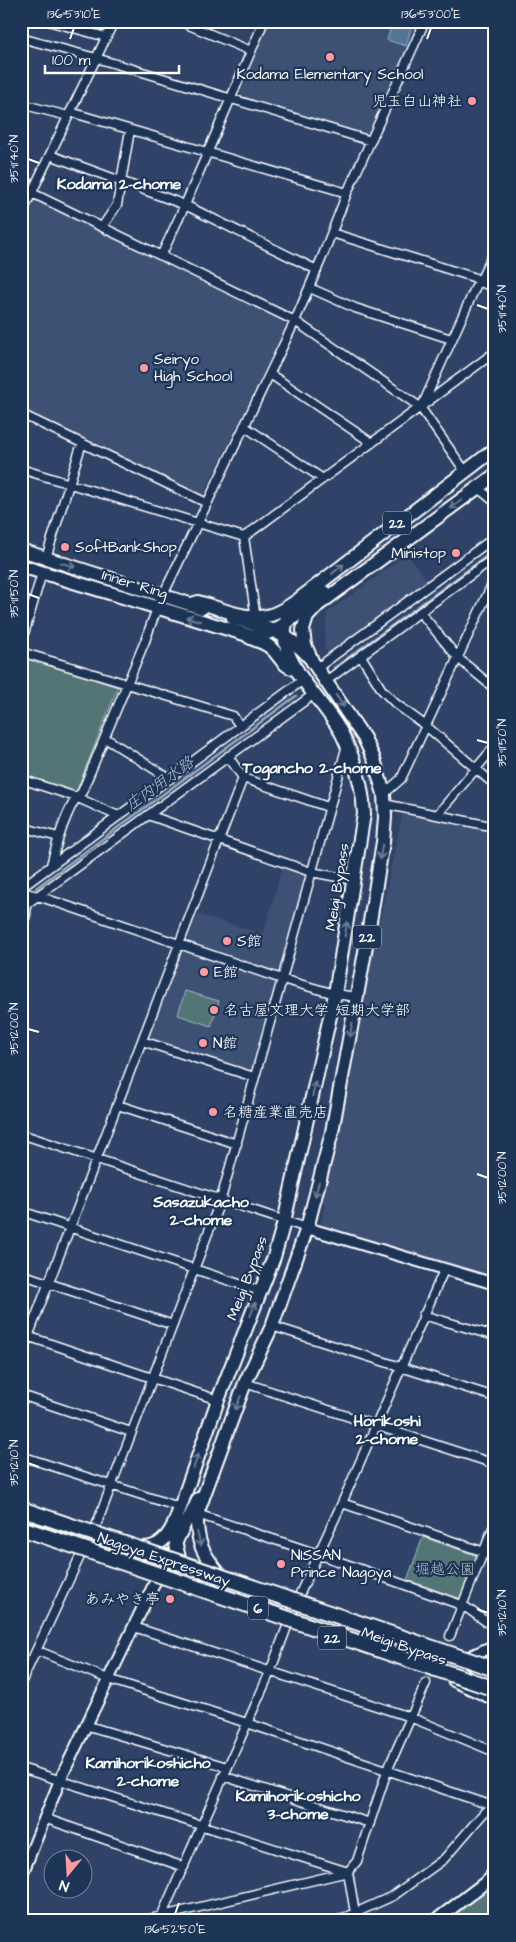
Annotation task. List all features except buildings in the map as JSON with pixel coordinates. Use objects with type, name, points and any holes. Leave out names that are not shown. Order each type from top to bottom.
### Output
[{"type":"highway","name":"Nagoya Expressway","points":[[21,1508],[495,1669]]},
{"type":"highway","points":[[21,1518],[181,1575],[222,1598]]},
{"type":"highway","name":"Nagoya Expressway","points":[[21,1529],[495,1689]]},
{"type":"main road","name":"22","points":[[257,621],[299,599],[495,449]]},
{"type":"main road","name":"22","points":[[222,1576],[202,1550],[197,1534],[197,1514],[245,1383],[272,1326],[307,1228],[332,1132],[383,842],[384,799],[377,767],[364,738],[315,665],[305,645],[303,630],[307,617],[318,605],[495,475]]},
{"type":"main road","name":"Inner Ring","points":[[21,550],[192,604],[198,602],[257,621]]},
{"type":"main road","points":[[240,632],[258,636],[281,629],[370,560],[380,560]]},
{"type":"main road","name":"Inner Ring","points":[[21,566],[240,632]]},
{"type":"main road","name":"22","points":[[299,599],[292,607],[281,629],[285,648],[300,675]]},
{"type":"main road","points":[[257,621],[281,629],[315,665]]},
{"type":"main road","points":[[240,632],[251,639],[264,642],[286,666],[300,675]]},
{"type":"main road","name":"Meigi Bypass","points":[[167,1558],[170,1532],[218,1400],[274,1257],[284,1222],[335,994],[364,814],[363,796],[358,772],[347,745],[341,733],[300,675]]},
{"type":"main road","points":[[142,1548],[156,1546],[167,1558]]},
{"type":"main road","name":"Meigi Bypass","points":[[167,1558],[442,1648],[495,1678]]},
{"type":"main road","name":"Meigi Bypass","points":[[167,1558],[200,1589],[288,1623],[447,1677],[495,1699]]},
{"type":"main road","points":[[435,1921],[493,1875]]},
{"type":"street","points":[[48,21],[106,37]]},
{"type":"street","points":[[21,215],[114,21]]},
{"type":"street","points":[[179,21],[251,51]]},
{"type":"street","points":[[160,256],[185,205],[264,21]]},
{"type":"street","points":[[163,595],[295,322],[347,192],[426,21]]},
{"type":"street","points":[[21,38],[96,58],[371,141]]},
{"type":"street","points":[[21,104],[130,130],[347,192]]},
{"type":"street","points":[[102,227],[117,205],[130,130]]},
{"type":"street","points":[[50,155],[185,205],[317,270]]},
{"type":"street","points":[[32,193],[295,322],[422,406],[465,471]]},
{"type":"street","points":[[332,233],[495,287]]},
{"type":"street","points":[[422,406],[451,339],[495,250]]},
{"type":"street","points":[[310,288],[355,308],[451,339]]},
{"type":"street","points":[[244,537],[495,352]]},
{"type":"street","points":[[270,374],[372,443]]},
{"type":"street","points":[[21,414],[207,503]]},
{"type":"street","points":[[244,426],[323,479]]},
{"type":"street","points":[[46,558],[82,443]]},
{"type":"street","points":[[21,468],[244,537]]},
{"type":"street","points":[[478,488],[495,502]]},
{"type":"street","points":[[244,537],[257,621]]},
{"type":"street","points":[[315,665],[495,537]]},
{"type":"street","points":[[326,681],[495,558]]},
{"type":"street","points":[[21,644],[42,572]]},
{"type":"street","points":[[495,578],[492,593],[458,658],[401,779],[384,799],[437,815],[495,827]]},
{"type":"street","points":[[51,865],[58,837],[76,797],[82,792],[145,642],[157,608]]},
{"type":"street","points":[[420,612],[458,658],[495,689]]},
{"type":"street","points":[[21,652],[233,716],[240,726]]},
{"type":"street","points":[[360,656],[382,690],[396,704],[426,726],[495,785]]},
{"type":"street","points":[[21,888],[240,726],[300,675]]},
{"type":"street","points":[[24,906],[314,694]]},
{"type":"street","points":[[105,738],[170,778]]},
{"type":"street","points":[[94,1531],[221,1199],[328,807],[347,745]]},
{"type":"street","points":[[437,815],[495,746]]},
{"type":"street","points":[[228,756],[243,778],[328,807]]},
{"type":"street","points":[[21,1355],[25,1335],[49,1284],[243,778]]},
{"type":"street","points":[[21,779],[76,797],[118,816]]},
{"type":"street","points":[[148,815],[311,872],[354,880]]},
{"type":"street","points":[[21,827],[58,837]]},
{"type":"street","points":[[21,892],[38,896],[282,979],[335,994],[357,997]]},
{"type":"street","points":[[21,897],[26,918],[21,929]]},
{"type":"street","points":[[142,1041],[254,1077]]},
{"type":"street","points":[[118,1105],[236,1144]]},
{"type":"street","points":[[21,1134],[221,1199],[284,1222],[495,1284]]},
{"type":"street","points":[[21,1211],[260,1291]]},
{"type":"street","points":[[161,1919],[270,1672],[297,1600],[342,1503],[444,1270]]},
{"type":"street","points":[[21,1274],[173,1325]]},
{"type":"street","points":[[423,1315],[495,1336]]},
{"type":"street","points":[[272,1326],[495,1397]]},
{"type":"street","points":[[25,1335],[218,1400]]},
{"type":"street","points":[[245,1383],[495,1464]]},
{"type":"street","points":[[21,1395],[131,1432]]},
{"type":"street","points":[[21,1456],[111,1486],[178,1513]]},
{"type":"street","points":[[21,1877],[60,1780],[85,1725],[217,1459]]},
{"type":"street","points":[[342,1503],[484,1552],[495,1559]]},
{"type":"street","points":[[21,1508],[142,1548]]},
{"type":"street","points":[[197,1514],[318,1554],[464,1606],[495,1628]]},
{"type":"street","points":[[450,1636],[464,1606],[495,1523]]},
{"type":"street","points":[[21,1529],[135,1567],[167,1558]]},
{"type":"street","points":[[22,1680],[38,1651],[83,1550]]},
{"type":"street","points":[[167,1558],[222,1598]]},
{"type":"street","points":[[134,1627],[410,1717],[495,1752]]},
{"type":"street","points":[[462,1660],[495,1645]]},
{"type":"street","points":[[38,1651],[108,1679],[247,1723],[388,1771],[492,1802],[444,1859],[393,1896],[337,1921]]},
{"type":"street","points":[[141,1921],[161,1919],[348,1872],[357,1861],[388,1771],[426,1683]]},
{"type":"street","points":[[85,1725],[227,1768]]},
{"type":"street","points":[[21,1768],[348,1872]]},
{"type":"street","points":[[224,1776],[370,1823]]},
{"type":"street","points":[[44,1818],[184,1867]]},
{"type":"street","points":[[348,1872],[355,1913]]},
{"type":"shaded area","name":"Kodama Elementary School","points":[[270,21],[421,21],[369,135],[364,136],[243,98],[240,93]]},
{"type":"shaded area","points":[[393,21],[413,21],[406,46],[387,40]]},
{"type":"shaded area","name":"Seiryo High School","points":[[37,199],[284,323],[286,327],[203,495],[200,496],[21,409],[21,226],[33,202]]},
{"type":"shaded area","points":[[407,554],[429,583],[333,652],[327,652],[324,648],[327,613]]},
{"type":"shaded area","points":[[406,814],[495,832],[495,1277],[320,1227],[325,1204],[321,1202],[402,815]]},
{"type":"shaded area","name":"名古屋文理大学 短期大学部","points":[[283,865],[301,871],[305,876],[280,968],[274,971],[190,942],[187,939],[197,914],[263,934]]},
{"type":"shaded area","name":"名古屋文理大学 短期大学部","points":[[183,951],[272,980],[275,985],[252,1070],[249,1072],[152,1040],[150,1036]]},
{"type":"green space","points":[[21,656],[118,687],[76,792],[21,774]]},
{"type":"green space","points":[[185,991],[219,1001],[211,1026],[178,1015]]},
{"type":"green space","name":"堀越公園","points":[[423,1537],[480,1557],[462,1599],[407,1580]]},
{"type":"green space","points":[[495,1884],[495,1912],[484,1921],[446,1921]]},
{"type":"waterway","name":"庄内用水路","points":[[334,668],[495,550]]},
{"type":"waterway","name":"庄内用水路","points":[[36,888],[296,696]]},
{"type":"tunnel","points":[[426,1683],[450,1636]]},
{"type":"place","name":"Kodama Elementary School","points":[[330,57]]},
{"type":"place","name":"児玉白山神社","points":[[472,101]]},
{"type":"place","name":"Seiryo High School","points":[[144,368]]},
{"type":"place","name":"SoftBankShop","points":[[65,547]]},
{"type":"place","name":"Ministop","points":[[456,553]]},
{"type":"place","name":"S館","points":[[227,941]]},
{"type":"place","name":"E館","points":[[204,972]]},
{"type":"place","name":"名古屋文理大学 短期大学部","points":[[214,1010]]},
{"type":"place","name":"N館","points":[[203,1043]]},
{"type":"place","name":"名糖産業直売店","points":[[213,1112]]},
{"type":"place","name":"NISSAN Prince Nagoya","points":[[281,1564]]},
{"type":"place","name":"あみやき亭","points":[[170,1599]]},
{"type":"district","name":"Kodama 2-chome","points":[[119,183]]},
{"type":"district","name":"Togancho 2-chome","points":[[312,767]]},
{"type":"district","name":"Sasazukacho 2-chome","points":[[201,1210]]},
{"type":"district","name":"Horikoshi 2-chome","points":[[387,1429]]},
{"type":"district","name":"Kamihorikoshicho 2-chome","points":[[148,1771]]},
{"type":"district","name":"Kamihorikoshicho 3-chome","points":[[298,1804]]}]
